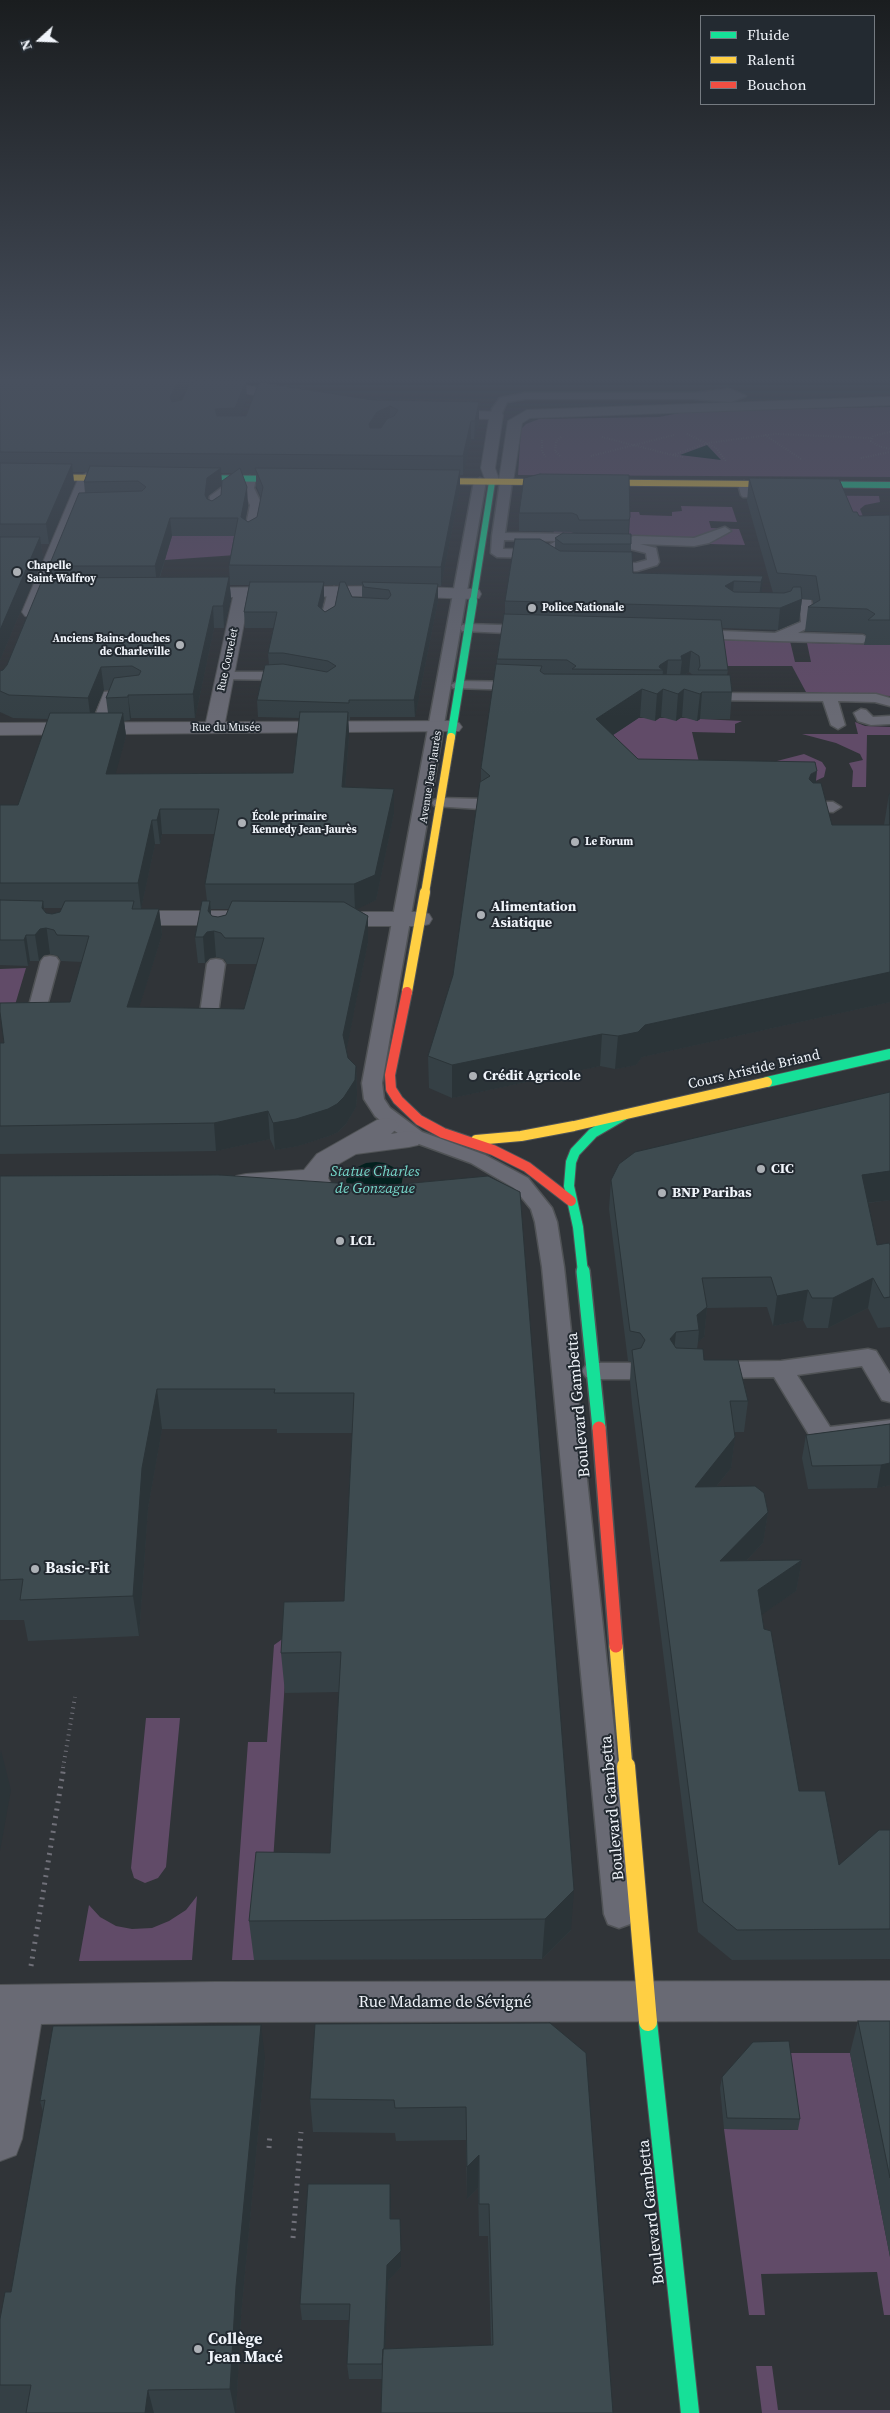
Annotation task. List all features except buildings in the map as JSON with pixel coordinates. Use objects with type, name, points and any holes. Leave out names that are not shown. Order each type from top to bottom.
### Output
[{"type":"street","points":[[25,627],[55,551],[78,506],[82,492]]},
{"type":"street","name":"Avenue Jean Jaurès","points":[[399,1125],[391,1089],[390,1074],[410,919],[440,803],[444,727],[457,692],[467,628],[467,594],[477,565],[491,492]]},
{"type":"street","points":[[37,551],[55,551]]},
{"type":"street","points":[[174,592],[334,591],[354,597],[467,594]]},
{"type":"street","points":[[39,592],[58,592]]},
{"type":"street","name":"Rue Couvelet","points":[[214,728],[242,592]]},
{"type":"street","name":"Rue du Musée","points":[[0,729],[444,727]]},
{"type":"street","points":[[98,917],[223,927],[254,918]]},
{"type":"street","points":[[312,919],[410,919]]},
{"type":"street","name":"Cours Aristide Briand","points":[[468,1140],[521,1136],[624,1115],[890,1054]]},
{"type":"street","name":"Cours Aristide Briand","points":[[575,1152],[593,1133],[624,1115]]},
{"type":"street","points":[[345,1200],[328,1197],[317,1187],[315,1178],[318,1168],[339,1153],[399,1125],[430,1127],[493,1150],[526,1167],[570,1201]]},
{"type":"street","name":"Boulevard Gambetta","points":[[575,1152],[569,1172],[570,1201],[578,1227],[594,1371],[637,2003],[690,2413]]},
{"type":"street","points":[[220,1183],[315,1178]]},
{"type":"street","name":"Rue Madame de Sévigné","points":[[12,2006],[214,2002],[637,2003],[890,2001]]},
{"type":"street","points":[[0,2139],[12,2006]]},
{"type":"lane","points":[[214,513],[216,496],[223,492]]},
{"type":"lane","points":[[250,492],[256,505],[250,536]]},
{"type":"lane","points":[[491,492],[467,594],[410,919],[372,1084],[374,1098],[382,1112],[416,1136],[478,1159],[522,1183],[540,1208],[546,1222],[553,1268],[637,2003],[669,2413]]},
{"type":"lane","points":[[477,565],[496,557],[498,536],[494,492]]},
{"type":"lane","points":[[498,536],[694,542],[706,540],[725,531]]},
{"type":"lane","points":[[496,552],[543,554],[560,544],[574,543],[631,545],[652,551],[653,562],[637,568],[595,568]]},
{"type":"lane","points":[[543,554],[554,562]]},
{"type":"lane","points":[[328,622],[334,591]]},
{"type":"lane","points":[[763,605],[806,603],[808,624],[776,637]]},
{"type":"lane","points":[[467,628],[547,630]]},
{"type":"lane","points":[[677,634],[863,639]]},
{"type":"lane","points":[[225,676],[284,675],[307,680]]},
{"type":"lane","points":[[457,692],[539,687]]},
{"type":"lane","points":[[457,692],[502,697]]},
{"type":"lane","points":[[97,728],[109,695],[135,694]]},
{"type":"lane","points":[[691,697],[876,698],[890,702]]},
{"type":"lane","points":[[829,697],[838,725]]},
{"type":"lane","points":[[861,713],[863,718],[871,721],[890,720]]},
{"type":"lane","points":[[440,803],[480,804]]},
{"type":"lane","points":[[815,807],[833,807]]},
{"type":"lane","points":[[34,1021],[50,961]]},
{"type":"lane","points":[[208,1020],[216,964]]},
{"type":"lane","points":[[691,1370],[781,1369],[868,1357],[890,1394]]},
{"type":"lane","points":[[781,1369],[823,1437],[890,1428]]},
{"type":"lane","points":[[594,1371],[629,1371]]},
{"type":"path","points":[[12,2006],[75,1697]]},
{"type":"path","points":[[292,2238],[300,2132]]},
{"type":"path","points":[[269,2148],[270,2133]]},
{"type":"shaded area","points":[[752,495],[879,496],[880,502],[865,505],[860,509],[864,519]]},
{"type":"shaded area","points":[[681,506],[732,507],[737,522],[709,521],[711,528],[739,529],[745,545],[567,540],[553,535],[555,525],[628,512],[639,512],[640,515],[672,516],[672,512],[682,511]]},
{"type":"shaded area","points":[[168,534],[240,535],[236,555],[165,560]]},
{"type":"shaded area","points":[[719,640],[790,641],[795,662],[811,662],[807,643],[890,645],[890,696],[806,692],[792,666],[698,666]]},
{"type":"shaded area","points":[[638,718],[742,721],[735,724],[735,733],[692,732],[705,788],[616,788],[552,720],[633,721]]},
{"type":"shaded area","points":[[855,722],[865,726],[890,727],[890,735],[867,735],[866,787],[852,787],[853,771],[849,763],[863,760],[860,754],[836,743],[802,734],[858,734]]},
{"type":"shaded area","points":[[804,754],[822,762],[826,768],[824,777],[809,784],[774,766],[777,761]]},
{"type":"shaded area","points":[[26,968],[15,1005],[0,1005],[0,969]]},
{"type":"shaded area","points":[[288,1635],[271,1892],[260,1892],[254,1960],[232,1960],[248,1742],[267,1742],[274,1645]]},
{"type":"shaded area","points":[[146,1718],[180,1718],[166,1867],[158,1878],[145,1883],[134,1878],[131,1868]]},
{"type":"shaded area","points":[[197,1896],[192,1960],[79,1961],[89,1905],[100,1917],[116,1926],[132,1929],[152,1928],[169,1921],[186,1910]]},
{"type":"shaded area","points":[[787,2053],[850,2053],[890,2257],[890,2315],[884,2315],[877,2272],[761,2274],[765,2315],[749,2315],[724,2129],[797,2130]]},
{"type":"shaded area","points":[[756,2366],[772,2366],[778,2410],[890,2410],[890,2413],[762,2413]]},
{"type":"water","name":"Statue Charles de Gonzague","points":[[366,1163],[385,1163],[399,1170],[403,1175],[401,1188],[347,1186],[346,1180],[351,1170]]},
{"type":"traffic: fast","points":[[451,737],[490,492]]},
{"type":"traffic: fast","points":[[767,1082],[890,1054]]},
{"type":"traffic: fast","points":[[599,1428],[578,1227],[569,1186],[571,1162],[575,1152],[593,1133],[624,1115]]},
{"type":"traffic: fast","points":[[648,2022],[690,2413]]},
{"type":"traffic: slow","points":[[407,992],[451,737]]},
{"type":"traffic: slow","points":[[476,1140],[521,1136],[574,1126],[767,1082]]},
{"type":"traffic: slow","points":[[616,1646],[648,2022]]},
{"type":"traffic: jam","points":[[407,992],[390,1075],[391,1089],[398,1100],[419,1120],[443,1133],[493,1150],[527,1167],[571,1201]]},
{"type":"traffic: jam","points":[[599,1428],[616,1646]]},
{"type":"place","name":"Chapelle Saint-Walfroy","points":[[17,572]]},
{"type":"place","name":"Police Nationale","points":[[532,608]]},
{"type":"place","name":"Anciens Bains-douches de Charleville","points":[[180,645]]},
{"type":"place","name":"École primaire Kennedy Jean-Jaurès","points":[[242,823]]},
{"type":"place","name":"Le Forum","points":[[575,842]]},
{"type":"place","name":"Alimentation Asiatique","points":[[481,915]]},
{"type":"place","name":"Crédit Agricole","points":[[473,1076]]},
{"type":"place","name":"CIC","points":[[761,1169]]},
{"type":"place","name":"BNP Paribas","points":[[662,1193]]},
{"type":"place","name":"LCL","points":[[340,1241]]},
{"type":"place","name":"Basic-Fit","points":[[35,1569]]},
{"type":"place","name":"Collège Jean Macé","points":[[198,2349]]}]
